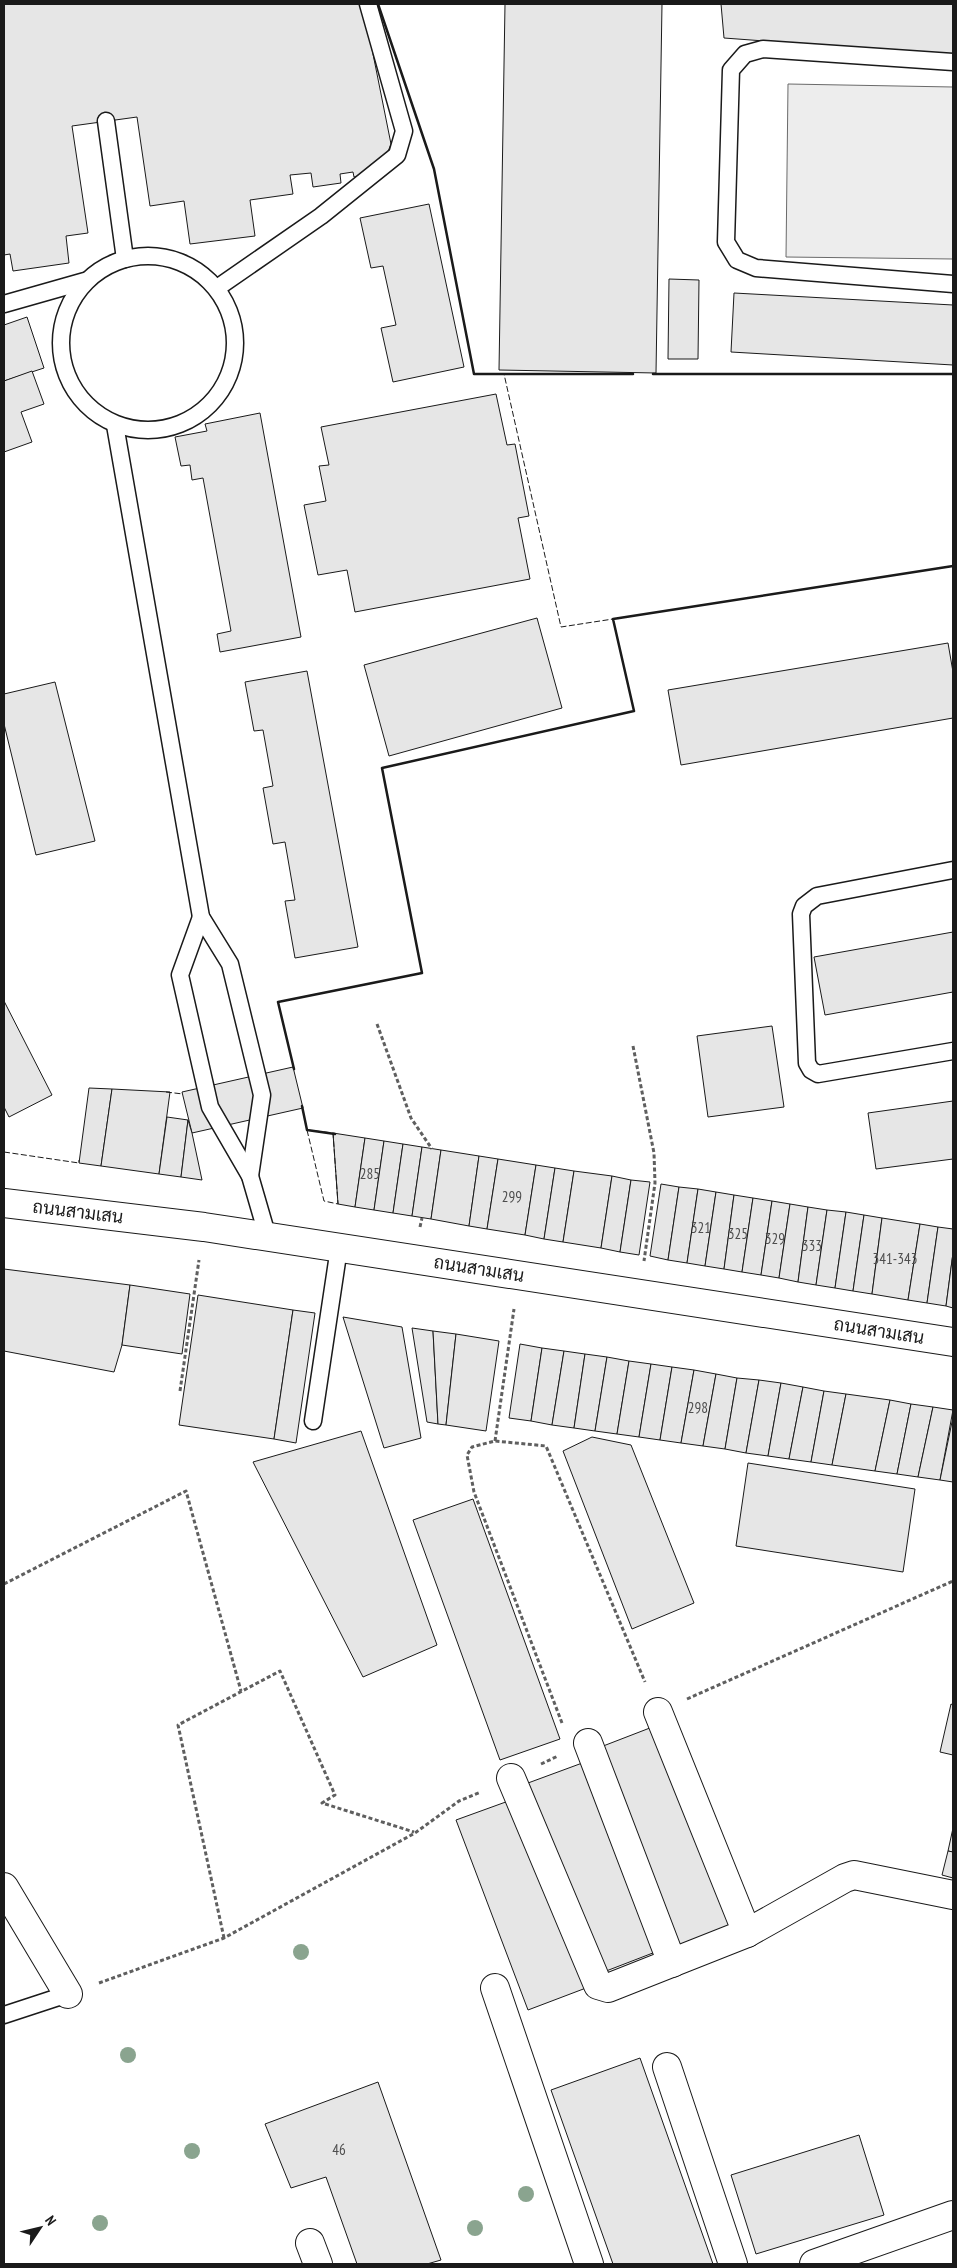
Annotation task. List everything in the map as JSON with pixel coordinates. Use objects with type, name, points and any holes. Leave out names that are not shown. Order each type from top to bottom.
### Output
[{"type":"street","name":"ถนนสามเสน","points":[[4,1203],[204,1227],[953,1342]]},
{"type":"street","points":[[658,1712],[747,1933]]},
{"type":"street","points":[[577,1737],[672,1963]]},
{"type":"street","points":[[511,1778],[598,1985],[608,1988],[747,1933],[844,1878],[854,1875],[953,1895]]},
{"type":"street","points":[[4,1887],[68,1994]]},
{"type":"street","points":[[495,1988],[590,2264]]},
{"type":"street","points":[[666,2066],[733,2264]]},
{"type":"street","points":[[814,2264],[953,2215]]},
{"type":"lane","points":[[217,288],[321,216],[397,155],[404,131],[368,4]]},
{"type":"lane","points":[[953,62],[763,49],[745,54],[732,70],[726,242],[737,260],[756,268],[953,284]]},
{"type":"lane","points":[[106,121],[125,259]]},
{"type":"lane","points":[[138,255],[167,257],[195,268],[217,288],[231,313],[236,342],[232,370],[219,396],[198,416],[172,428],[144,431],[116,425],[91,410],[72,388],[62,361],[60,332],[68,305],[85,281],[109,264],[125,259],[138,255]]},
{"type":"lane","points":[[4,304],[85,281]]},
{"type":"lane","points":[[116,425],[201,917],[230,964],[262,1095],[250,1176]]},
{"type":"lane","points":[[953,870],[817,896],[804,906],[801,914],[807,1063],[811,1070],[818,1074],[953,1051]]},
{"type":"lane","points":[[201,917],[180,975],[210,1107],[250,1176],[268,1238]]},
{"type":"lane","points":[[313,1421],[339,1248]]},
{"type":"lane","points":[[4,2015],[68,1994]]},
{"type":"path","points":[[377,1024],[411,1118],[432,1149]]},
{"type":"path","points":[[632,1046],[654,1153],[655,1183],[639,1294]]},
{"type":"path","points":[[180,1391],[204,1227]]},
{"type":"path","points":[[495,1440],[519,1276]]},
{"type":"path","points":[[577,1737],[474,1492],[467,1455],[472,1447],[495,1440],[546,1446],[658,1712]]},
{"type":"path","points":[[4,1584],[186,1491],[241,1691]]},
{"type":"path","points":[[224,1938],[178,1725],[280,1671],[335,1796],[322,1803],[414,1833]]},
{"type":"shaded area","points":[[788,84],[953,87],[953,259],[786,257]]},
{"type":"building","points":[[4,4],[363,4],[391,144],[379,174],[354,177],[353,172],[340,174],[341,183],[313,187],[311,173],[290,175],[293,194],[250,200],[255,236],[190,244],[184,201],[150,206],[137,117],[72,126],[88,233],[66,236],[69,263],[13,271],[10,254],[4,255]]},
{"type":"building","points":[[505,4],[662,4],[656,373],[499,370]]},
{"type":"building","points":[[721,4],[953,4],[953,55],[724,38]]},
{"type":"building","points":[[429,204],[464,367],[393,382],[381,328],[396,325],[383,266],[371,268],[360,218]]},
{"type":"building","points":[[669,279],[699,280],[698,359],[668,359]]},
{"type":"building","points":[[734,293],[953,305],[953,365],[731,352]]},
{"type":"building","points":[[27,317],[44,368],[4,381],[4,325]]},
{"type":"building","points":[[32,371],[44,404],[21,412],[32,442],[4,452],[4,381]]},
{"type":"building","points":[[496,394],[507,445],[515,444],[529,516],[518,518],[530,579],[355,612],[347,570],[318,575],[304,505],[326,501],[319,466],[329,465],[321,427]]},
{"type":"building","points":[[260,413],[301,637],[220,652],[217,634],[231,631],[203,478],[192,480],[190,465],[181,466],[175,437],[207,431],[205,424]]},
{"type":"building","points":[[537,618],[562,708],[389,756],[364,665]]},
{"type":"building","points":[[948,643],[953,672],[953,718],[681,765],[668,690]]},
{"type":"building","points":[[307,671],[358,947],[295,958],[285,901],[295,900],[285,842],[273,844],[263,788],[273,786],[263,730],[254,731],[245,682]]},
{"type":"building","points":[[55,682],[95,841],[36,855],[4,724],[4,694]]},
{"type":"building","points":[[953,932],[953,992],[825,1015],[814,957]]},
{"type":"building","points":[[4,1001],[52,1095],[9,1117],[4,1107]]},
{"type":"building","points":[[772,1026],[784,1107],[708,1117],[697,1036]]},
{"type":"building","points":[[293,1067],[303,1108],[192,1133],[182,1092]]},
{"type":"building","points":[[89,1088],[112,1089],[101,1166],[79,1163]]},
{"type":"building","points":[[112,1089],[170,1092],[159,1174],[101,1166]]},
{"type":"building","points":[[953,1101],[953,1159],[876,1169],[868,1113]]},
{"type":"building","points":[[167,1117],[188,1120],[181,1177],[159,1174]]},
{"type":"building","points":[[188,1120],[192,1133],[202,1180],[181,1177]]},
{"type":"building","points":[[333,1133],[365,1138],[355,1207],[338,1204]]},
{"type":"building","points":[[365,1138],[384,1141],[374,1210],[355,1207]]},
{"type":"building","points":[[384,1141],[403,1144],[393,1213],[374,1210]]},
{"type":"building","points":[[403,1144],[422,1147],[412,1216],[393,1213]]},
{"type":"building","points":[[422,1147],[441,1150],[431,1219],[412,1216]]},
{"type":"building","points":[[441,1150],[479,1156],[469,1226],[431,1219]]},
{"type":"building","points":[[479,1156],[498,1159],[487,1229],[469,1226]]},
{"type":"building","points":[[498,1159],[536,1165],[525,1235],[487,1229]]},
{"type":"building","points":[[536,1165],[555,1168],[544,1239],[525,1235]]},
{"type":"building","points":[[555,1168],[574,1171],[563,1242],[544,1239]]},
{"type":"building","points":[[574,1171],[612,1176],[601,1248],[563,1242]]},
{"type":"building","points":[[612,1176],[631,1180],[620,1252],[601,1248]]},
{"type":"building","points":[[631,1180],[650,1182],[639,1255],[620,1252]]},
{"type":"building","points":[[661,1184],[679,1187],[668,1260],[650,1256]]},
{"type":"building","points":[[679,1187],[698,1189],[687,1263],[668,1260]]},
{"type":"building","points":[[698,1189],[716,1192],[705,1266],[687,1263]]},
{"type":"building","points":[[716,1192],[734,1195],[724,1269],[705,1266]]},
{"type":"building","points":[[734,1195],[753,1198],[742,1272],[724,1269]]},
{"type":"building","points":[[753,1198],[772,1201],[761,1275],[742,1272]]},
{"type":"building","points":[[772,1201],[790,1204],[779,1278],[761,1275]]},
{"type":"building","points":[[790,1204],[808,1207],[798,1282],[779,1278]]},
{"type":"building","points":[[808,1207],[827,1210],[816,1285],[798,1282]]},
{"type":"building","points":[[827,1210],[846,1212],[835,1288],[816,1285]]},
{"type":"building","points":[[846,1212],[864,1215],[853,1291],[835,1288]]},
{"type":"building","points":[[864,1215],[882,1218],[872,1294],[853,1291]]},
{"type":"building","points":[[882,1218],[920,1224],[908,1300],[872,1294]]},
{"type":"building","points":[[920,1224],[938,1227],[927,1303],[908,1300]]},
{"type":"building","points":[[938,1227],[953,1229],[953,1253],[946,1306],[927,1303]]},
{"type":"building","points":[[953,1253],[953,1308],[946,1306]]},
{"type":"building","points":[[4,1269],[130,1285],[122,1345],[114,1372],[4,1351]]},
{"type":"building","points":[[130,1285],[190,1294],[182,1354],[122,1345]]},
{"type":"building","points":[[198,1295],[293,1310],[274,1439],[179,1425]]},
{"type":"building","points":[[293,1310],[315,1313],[296,1443],[274,1439]]},
{"type":"building","points":[[343,1317],[402,1327],[421,1438],[384,1448]]},
{"type":"building","points":[[412,1328],[433,1331],[438,1424],[427,1422]]},
{"type":"building","points":[[433,1331],[456,1334],[446,1425],[438,1424]]},
{"type":"building","points":[[456,1334],[499,1341],[486,1431],[446,1425]]},
{"type":"building","points":[[520,1344],[542,1348],[531,1421],[509,1418]]},
{"type":"building","points":[[542,1348],[564,1351],[552,1425],[531,1421]]},
{"type":"building","points":[[564,1351],[585,1354],[574,1428],[552,1425]]},
{"type":"building","points":[[585,1354],[607,1357],[595,1431],[574,1428]]},
{"type":"building","points":[[607,1357],[629,1361],[617,1434],[595,1431]]},
{"type":"building","points":[[629,1361],[651,1364],[639,1437],[617,1434]]},
{"type":"building","points":[[651,1364],[672,1367],[660,1440],[639,1437]]},
{"type":"building","points":[[672,1367],[694,1370],[681,1443],[660,1440]]},
{"type":"building","points":[[694,1370],[716,1374],[703,1446],[681,1443]]},
{"type":"building","points":[[716,1374],[737,1378],[725,1449],[703,1446]]},
{"type":"building","points":[[737,1378],[759,1380],[746,1453],[725,1449]]},
{"type":"building","points":[[759,1380],[781,1383],[768,1456],[746,1453]]},
{"type":"building","points":[[781,1383],[803,1387],[789,1459],[768,1456]]},
{"type":"building","points":[[803,1387],[824,1391],[811,1462],[789,1459]]},
{"type":"building","points":[[824,1391],[846,1394],[832,1465],[811,1462]]},
{"type":"building","points":[[846,1394],[890,1400],[875,1471],[832,1465]]},
{"type":"building","points":[[890,1400],[911,1404],[897,1474],[875,1471]]},
{"type":"building","points":[[911,1404],[933,1407],[918,1477],[897,1474]]},
{"type":"building","points":[[933,1407],[953,1410],[940,1480],[918,1477]]},
{"type":"building","points":[[953,1417],[953,1482],[940,1480]]},
{"type":"building","points":[[361,1431],[437,1645],[363,1677],[253,1462]]},
{"type":"building","points":[[592,1437],[631,1445],[694,1603],[632,1629],[563,1451]]},
{"type":"building","points":[[748,1463],[915,1489],[903,1572],[736,1546]]},
{"type":"building","points":[[473,1499],[560,1739],[500,1760],[413,1520]]},
{"type":"building","points":[[951,1704],[953,1705],[953,1755],[940,1752]]},
{"type":"building","points":[[655,1726],[732,1927],[675,1948],[598,1748]]},
{"type":"building","points":[[585,1762],[658,1951],[601,1973],[528,1783]]},
{"type":"building","points":[[514,1799],[586,1988],[528,2010],[456,1820]]},
{"type":"building","points":[[953,1828],[953,1852],[948,1851]]},
{"type":"building","points":[[948,1851],[953,1852],[953,1878],[942,1875]]},
{"type":"building","points":[[640,2058],[713,2264],[613,2264],[551,2090]]},
{"type":"building","points":[[378,2082],[441,2260],[427,2264],[357,2264],[326,2177],[291,2188],[265,2124]]},
{"type":"building","points":[[859,2135],[884,2215],[756,2254],[731,2175]]},
{"type":"fence","points":[[294,1069],[278,1002],[422,973],[382,768],[634,711],[613,619],[561,627],[504,374],[474,374],[434,169],[378,4]]},
{"type":"fence","points":[[166,1092],[183,1094]]},
{"type":"fence","points":[[307,1130],[333,1133],[338,1204],[324,1201],[307,1130]]},
{"type":"fence","points":[[4,1152],[79,1163],[79,1160]]},
{"type":"wall","points":[[378,4],[434,169],[474,374],[633,374]]},
{"type":"wall","points":[[653,374],[953,374]]},
{"type":"wall","points":[[294,1069],[278,1002],[422,973],[382,768],[634,711],[613,619],[953,566]]},
{"type":"wall","points":[[302,1106],[307,1130],[335,1134]]}]
